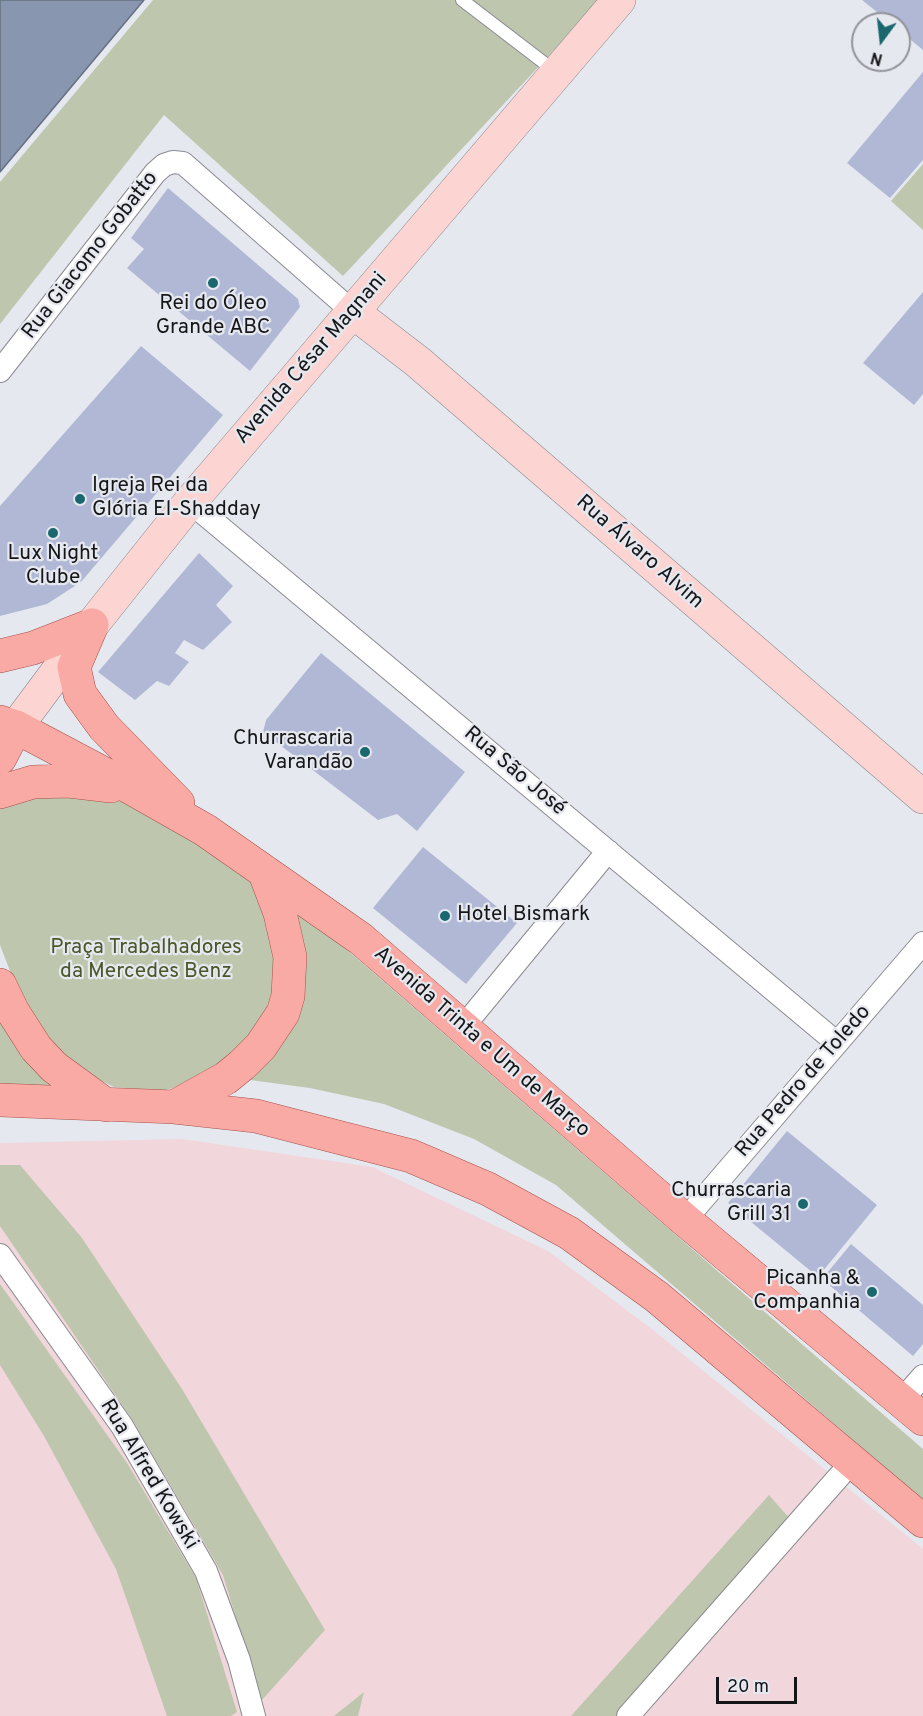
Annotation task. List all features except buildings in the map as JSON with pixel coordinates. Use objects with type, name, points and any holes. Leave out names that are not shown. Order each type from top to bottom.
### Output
[{"type":"main road","points":[[0,656],[33,648],[92,625]]},
{"type":"main road","points":[[92,625],[74,668],[80,694],[104,727],[204,830]]},
{"type":"main road","points":[[0,758],[8,725]]},
{"type":"main road","name":"Avenida Trinta e Um de Março","points":[[8,725],[130,788],[204,830],[361,939],[685,1220],[912,1410]]},
{"type":"main road","points":[[0,792],[33,782],[69,781],[130,788]]},
{"type":"main road","points":[[174,1107],[217,1084],[242,1065],[261,1046],[283,1013],[288,996],[291,957],[280,914],[264,871]]},
{"type":"main road","points":[[0,985],[36,1048],[54,1067],[106,1105]]},
{"type":"main road","points":[[0,1100],[174,1107],[256,1116],[411,1156],[488,1189],[570,1233],[657,1297],[851,1463],[923,1521]]},
{"type":"street","name":"Avenida César Magnani","points":[[8,725],[92,625],[190,502],[620,0]]},
{"type":"street","name":"Rua Giacomo Gobatto","points":[[0,371],[155,173],[164,165],[173,162],[183,163],[353,312]]},
{"type":"street","name":"Rua Álvaro Alvim","points":[[353,312],[418,362],[923,797]]},
{"type":"street","name":"Rua São José","points":[[190,502],[837,1043]]},
{"type":"street","points":[[463,1027],[608,851]]},
{"type":"street","name":"Rua Pedro de Toledo","points":[[685,1220],[923,943]]},
{"type":"street","name":"Rua Alfred Kowski","points":[[0,1255],[122,1426],[206,1571],[240,1660],[254,1716]]},
{"type":"street","points":[[912,1410],[923,1376]]},
{"type":"street","points":[[628,1716],[851,1463]]},
{"type":"lane","points":[[462,0],[557,72]]},
{"type":"shaded area","points":[[182,1139],[372,1167],[548,1251],[653,1330],[923,1549],[923,1716],[0,1716],[0,1143]]},
{"type":"green space","points":[[153,0],[601,0],[343,276],[164,115],[0,324],[0,182]]},
{"type":"green space","points":[[923,164],[923,230],[891,201]]},
{"type":"green space","name":"Praça Trabalhadores da Mercedes Benz","points":[[37,793],[122,800],[194,841],[258,887],[276,963],[272,1005],[231,1059],[188,1084],[162,1091],[114,1087],[78,1069],[54,1053],[18,992],[0,945],[0,805]]},
{"type":"green space","name":"Praça Trabalhadores da Mercedes Benz","points":[[288,907],[339,943],[923,1449],[923,1500],[556,1185],[474,1139],[384,1104],[310,1088],[235,1078],[273,1039]]},
{"type":"green space","name":"Praça Trabalhadores da Mercedes Benz","points":[[0,1003],[77,1097],[0,1092]]},
{"type":"green space","points":[[0,1165],[20,1165],[82,1238],[182,1389],[325,1630],[261,1701],[223,1575],[133,1421],[0,1226]]},
{"type":"green space","points":[[0,1284],[127,1463],[196,1578],[237,1712],[231,1716],[167,1716],[116,1569],[44,1436],[0,1365]]},
{"type":"green space","points":[[769,1495],[790,1519],[617,1716],[571,1716]]},
{"type":"green space","points":[[364,1692],[358,1716],[334,1716]]},
{"type":"water","points":[[0,0],[144,0],[0,172]]},
{"type":"place","name":"Rei do Óleo Grande ABC","points":[[213,283]]},
{"type":"place","name":"Igreja Rei da Glória El-Shadday","points":[[80,499]]},
{"type":"place","name":"Lux Night Clube","points":[[53,533]]},
{"type":"place","name":"Churrascaria Varandão","points":[[365,752]]},
{"type":"place","name":"Hotel Bismark","points":[[445,916]]},
{"type":"place","name":"Churrascaria Grill 31","points":[[803,1204]]},
{"type":"place","name":"Picanha & Companhia","points":[[872,1292]]}]
